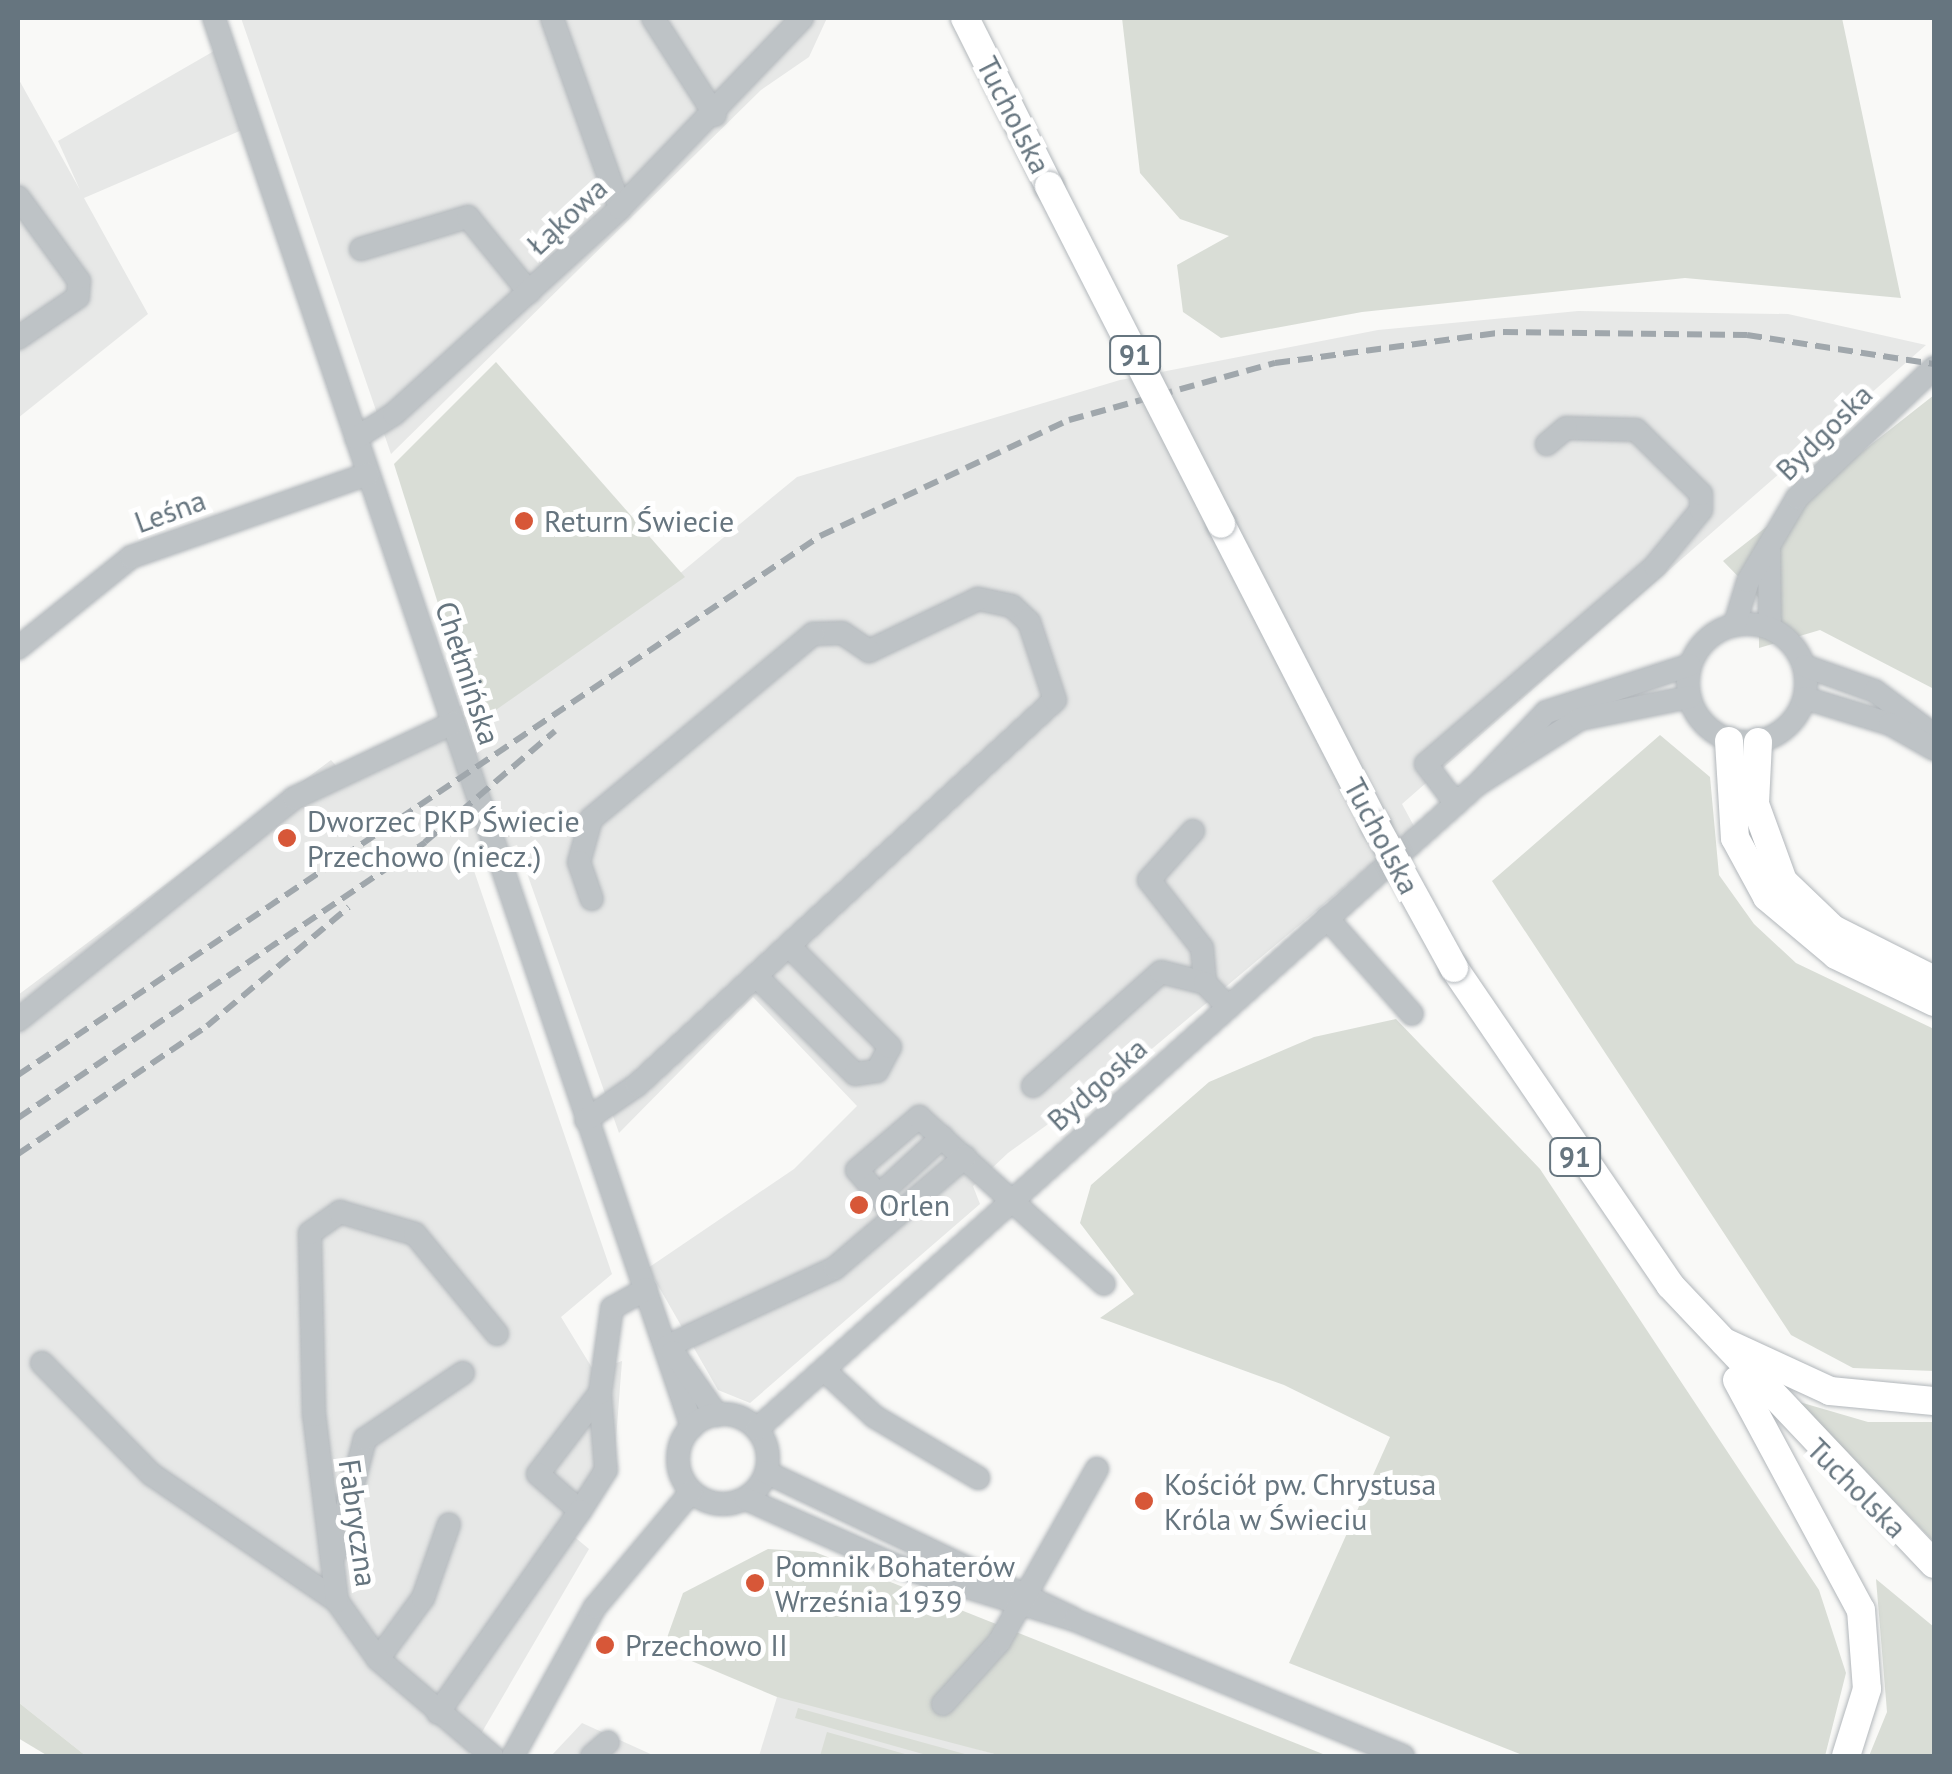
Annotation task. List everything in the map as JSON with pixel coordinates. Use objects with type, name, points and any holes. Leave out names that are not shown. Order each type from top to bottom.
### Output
[{"type":"main road","name":"Tucholska","points":[[965,18],[1454,968],[1570,1149],[1711,1336],[1934,1564]]},
{"type":"main road","points":[[1729,741],[1734,838],[1767,897],[1836,955],[1934,1002]]},
{"type":"main road","points":[[1758,742],[1755,804],[1784,881],[1833,929],[1934,980]]},
{"type":"main road","points":[[1711,1336],[1830,1391],[1934,1400]]},
{"type":"main road","points":[[1711,1336],[1861,1610],[1868,1689],[1846,1756]]},
{"type":"street","name":"Chełmińska","points":[[214,18],[586,1120],[668,1346],[692,1427]]},
{"type":"street","points":[[552,18],[620,208]]},
{"type":"street","points":[[653,18],[715,115]]},
{"type":"street","name":"Łąkowa","points":[[356,438],[530,292],[620,208],[715,115],[802,18]]},
{"type":"street","points":[[18,198],[79,281],[78,297],[18,338]]},
{"type":"street","points":[[361,249],[468,217],[530,292]]},
{"type":"street","name":"Bydgoska","points":[[1735,624],[1769,549],[1824,468],[1934,368]]},
{"type":"street","points":[[1456,804],[1426,764],[1655,566],[1701,510],[1701,494],[1636,430],[1566,428],[1547,444]]},
{"type":"street","name":"Leśna","points":[[18,648],[131,557],[368,474]]},
{"type":"street","points":[[1769,549],[1770,628],[1804,666],[1875,691],[1934,735]]},
{"type":"street","points":[[586,1120],[756,976],[1056,700],[1054,676],[1012,606],[960,600],[868,651],[842,632],[813,634],[590,819],[580,862],[592,898]]},
{"type":"street","points":[[1770,628],[1735,624],[1707,638],[1690,665],[1690,697],[1729,741],[1758,742],[1789,725],[1805,698],[1804,666]]},
{"type":"street","name":"Bydgoska","points":[[756,1429],[1456,804],[1546,712],[1690,665]]},
{"type":"street","name":"Bydgoska","points":[[1478,784],[1580,719],[1690,697]]},
{"type":"street","points":[[1805,698],[1890,724],[1934,749]]},
{"type":"street","points":[[18,1020],[294,798],[453,723]]},
{"type":"street","points":[[1194,832],[1149,880],[1202,948],[1204,983]]},
{"type":"street","points":[[1327,918],[1412,1014]]},
{"type":"street","points":[[756,976],[855,1074],[877,1070],[890,1048],[789,946]]},
{"type":"street","points":[[1033,1086],[1162,972],[1204,983],[1228,1007]]},
{"type":"street","points":[[896,1216],[857,1170],[919,1117],[1104,1284]]},
{"type":"street","points":[[879,1195],[942,1137]]},
{"type":"street","points":[[668,1346],[835,1268],[965,1157]]},
{"type":"street","name":"Fabryczna","points":[[492,1756],[378,1659],[336,1601],[314,1415],[310,1232],[340,1212],[415,1234],[497,1334]]},
{"type":"street","points":[[438,1712],[606,1470],[600,1393],[612,1308],[646,1289]]},
{"type":"street","name":"Chełmińska","points":[[668,1346],[717,1414]]},
{"type":"street","points":[[42,1363],[151,1474],[336,1601]]},
{"type":"street","points":[[824,1370],[874,1417],[978,1478]]},
{"type":"street","points":[[332,1561],[365,1439],[464,1373]]},
{"type":"street","points":[[580,1511],[538,1474],[600,1393]]},
{"type":"street","points":[[746,1499],[766,1472],[756,1429],[717,1414],[692,1427],[678,1452],[692,1492],[717,1504],[746,1499],[1020,1599],[1403,1756]]},
{"type":"street","points":[[944,1704],[1000,1642],[1020,1599],[1097,1469]]},
{"type":"street","points":[[766,1472],[1020,1599]]},
{"type":"street","points":[[513,1756],[595,1607],[692,1492]]},
{"type":"street","points":[[378,1659],[422,1598],[449,1524]]},
{"type":"shaded area","points":[[241,18],[827,18],[809,57],[761,90],[391,454]]},
{"type":"shaded area","points":[[1122,18],[1842,18],[1901,298],[1685,278],[1362,312],[1221,338],[1183,312],[1177,265],[1229,236],[1180,219],[1140,173]]},
{"type":"shaded area","points":[[214,51],[242,130],[84,198],[148,314],[18,418],[18,78],[80,190],[58,141]]},
{"type":"shaded area","points":[[1578,311],[1788,314],[1926,345],[1402,804],[1415,828],[1147,1053],[1008,1153],[973,1186],[980,1204],[750,1403],[718,1390],[648,1268],[794,1169],[857,1106],[753,997],[619,1133],[517,845],[470,859],[612,1274],[561,1317],[594,1371],[622,1361],[614,1465],[571,1534],[589,1549],[468,1756],[86,1756],[18,1702],[18,995],[331,760],[340,770],[627,617],[797,477],[1120,380],[1378,330]]},
{"type":"shaded area","name":"Return Świecie","points":[[496,362],[685,577],[476,724],[394,464]]},
{"type":"shaded area","points":[[1934,395],[1934,689],[1820,630],[1759,648],[1759,598],[1723,561]]},
{"type":"shaded area","points":[[1660,735],[1710,777],[1719,875],[1754,924],[1796,963],[1934,1029],[1934,1371],[1853,1368],[1791,1335],[1492,881]]},
{"type":"shaded area","points":[[1396,1019],[1540,1169],[1819,1590],[1846,1673],[1825,1756],[1525,1756],[1289,1663],[1390,1437],[1284,1385],[1100,1318],[1134,1294],[1080,1223],[1091,1185],[1209,1082],[1314,1037]]},
{"type":"shaded area","points":[[1796,1401],[1868,1422],[1934,1422],[1934,1542]]},
{"type":"shaded area","points":[[768,1549],[815,1552],[1328,1756],[1002,1756],[777,1697],[663,1649],[683,1593]]},
{"type":"shaded area","points":[[1876,1579],[1934,1627],[1934,1756],[1869,1756],[1887,1712]]},
{"type":"shaded area","points":[[777,1697],[799,1699],[1002,1756],[759,1756]]},
{"type":"shaded area","points":[[18,1702],[86,1756],[48,1756],[18,1738]]},
{"type":"shaded area","points":[[798,1708],[972,1756],[930,1756],[795,1718]]},
{"type":"shaded area","points":[[582,1723],[655,1756],[551,1756]]},
{"type":"shaded area","points":[[827,1732],[912,1756],[820,1756]]},
{"type":"railway","points":[[18,1075],[820,536],[1069,420],[1275,363],[1503,332],[1747,335],[1934,364]]},
{"type":"railway","points":[[18,1118],[425,842],[555,731]]},
{"type":"railway","points":[[18,1154],[207,1026],[349,907]]},
{"type":"place","name":"Return Świecie","points":[[524,521]]},
{"type":"place","name":"Dworzec PKP Świecie Przechowo (niecz.)","points":[[287,838]]},
{"type":"place","name":"Orlen","points":[[859,1205]]},
{"type":"place","name":"Kościół pw. Chrystusa Króla w Świeciu","points":[[1144,1501]]},
{"type":"place","name":"Pomnik Bohaterów Września 1939","points":[[755,1583]]},
{"type":"place","name":"Przechowo II","points":[[605,1645]]}]
